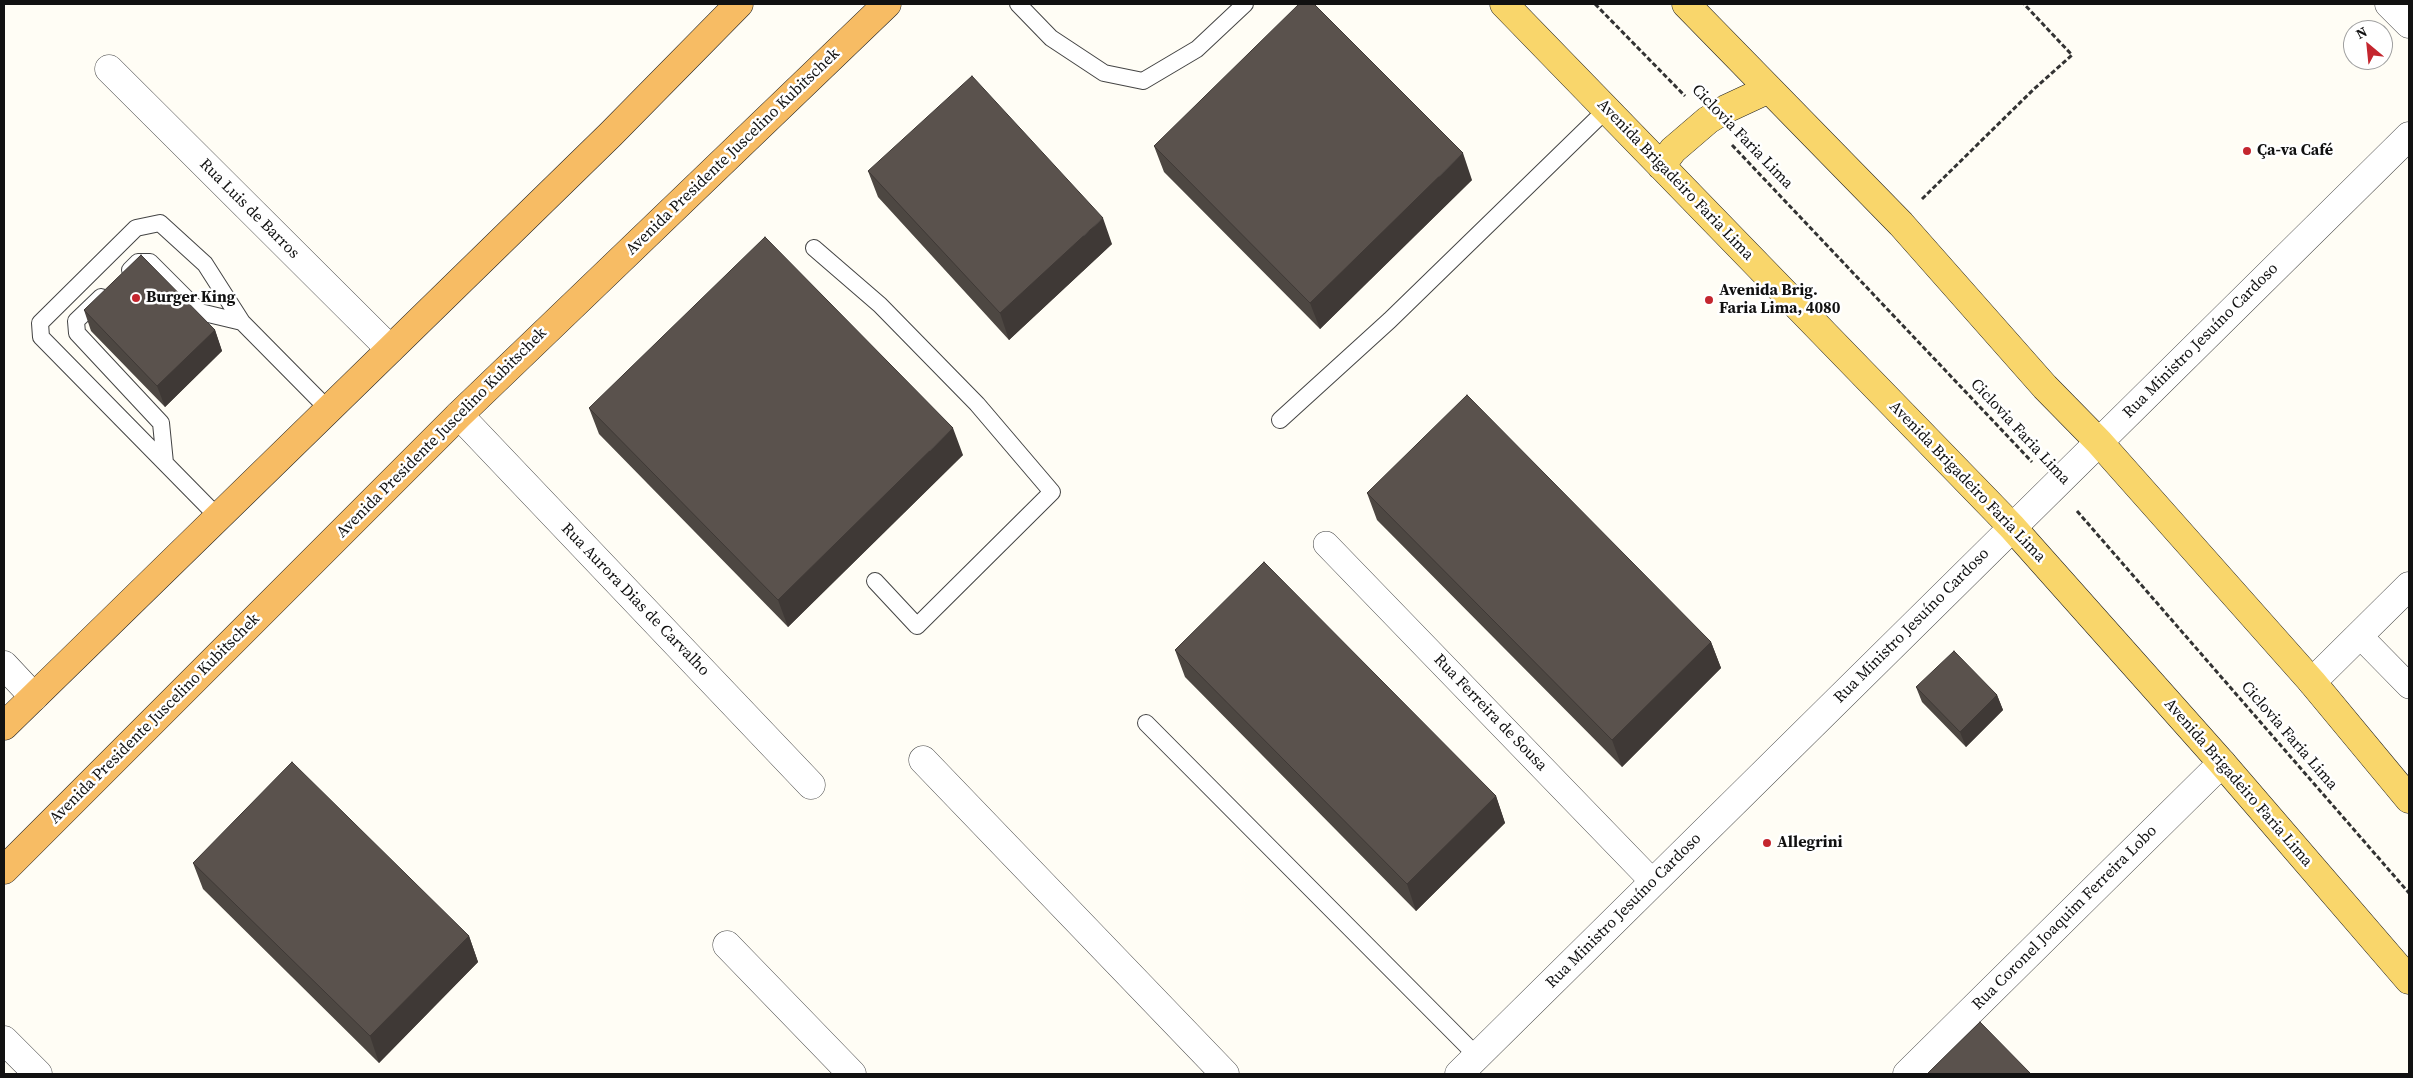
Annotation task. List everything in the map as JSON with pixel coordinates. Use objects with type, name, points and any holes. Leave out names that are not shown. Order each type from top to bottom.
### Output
[{"type":"highway","points":[[4,726],[610,134],[739,4]]},
{"type":"highway","name":"Avenida Presidente Juscelino Kubitschek","points":[[4,870],[459,415],[887,4]]},
{"type":"main road","name":"Avenida Brigadeiro Faria Lima","points":[[1504,4],[2012,527],[2222,763],[2409,980]]},
{"type":"main road","points":[[1686,4],[1901,224],[2045,386],[2099,442],[2312,682],[2409,799]]},
{"type":"main road","points":[[1661,166],[1673,150],[1708,120],[1726,109],[1770,89]]},
{"type":"street","points":[[2390,4],[2409,24]]},
{"type":"street","name":"Rua Luis de Barros","points":[[109,69],[390,349]]},
{"type":"street","name":"Rua Ministro Jesuíno Cardoso","points":[[1468,1065],[2409,136]]},
{"type":"street","name":"Rua Aurora Dias de Carvalho","points":[[459,415],[810,785]]},
{"type":"street","name":"Rua Ferreira de Sousa","points":[[1326,544],[1653,882]]},
{"type":"street","points":[[2312,682],[2409,586]]},
{"type":"street","points":[[2360,635],[2409,686]]},
{"type":"street","points":[[4,665],[34,697]]},
{"type":"street","points":[[924,760],[1225,1074]]},
{"type":"street","name":"Rua Coronel Joaquim Ferreira Lobo","points":[[1907,1074],[2222,763]]},
{"type":"street","points":[[727,945],[852,1074]]},
{"type":"street","points":[[4,1040],[38,1074]]},
{"type":"lane","points":[[1018,4],[1051,38],[1104,73],[1143,81],[1197,50],[1244,4]]},
{"type":"lane","points":[[1280,420],[1390,320],[1607,109]]},
{"type":"lane","points":[[218,517],[41,337],[40,323],[136,228],[160,223],[205,264],[242,322],[328,409]]},
{"type":"lane","points":[[814,248],[880,304],[978,404],[1052,492],[917,626],[875,581]]},
{"type":"lane","points":[[165,463],[161,423],[77,334],[76,321],[138,262],[150,262],[200,312],[242,322]]},
{"type":"lane","points":[[1146,723],[1468,1065]]},
{"type":"path","name":"Ciclovia Faria Lima","points":[[1595,4],[1708,120],[2054,485],[2409,894]]},
{"type":"path","points":[[1901,224],[1939,182],[2034,89],[2072,56],[2024,4]]},
{"type":"building","points":[[1299,4],[1314,4],[1463,153],[1310,303],[1154,146]]},
{"type":"building","points":[[972,76],[1103,218],[1000,313],[868,171]]},
{"type":"building","points":[[765,237],[953,428],[778,600],[589,408]]},
{"type":"building","points":[[141,255],[215,330],[157,386],[84,310]]},
{"type":"building","points":[[1467,395],[1711,642],[1612,740],[1367,493]]},
{"type":"building","points":[[1264,562],[1496,796],[1407,884],[1175,650]]},
{"type":"building","points":[[1954,651],[1997,695],[1960,732],[1916,687]]},
{"type":"building","points":[[292,762],[469,936],[370,1036],[193,863]]},
{"type":"building","points":[[1980,1022],[2031,1074],[1927,1074]]},
{"type":"place","name":"Ça-va Café","points":[[2247,151]]},
{"type":"place","name":"Burger King","points":[[136,298]]},
{"type":"place","name":"Avenida Brig. Faria Lima, 4080","points":[[1709,300]]},
{"type":"place","name":"Allegrini","points":[[1767,843]]}]
